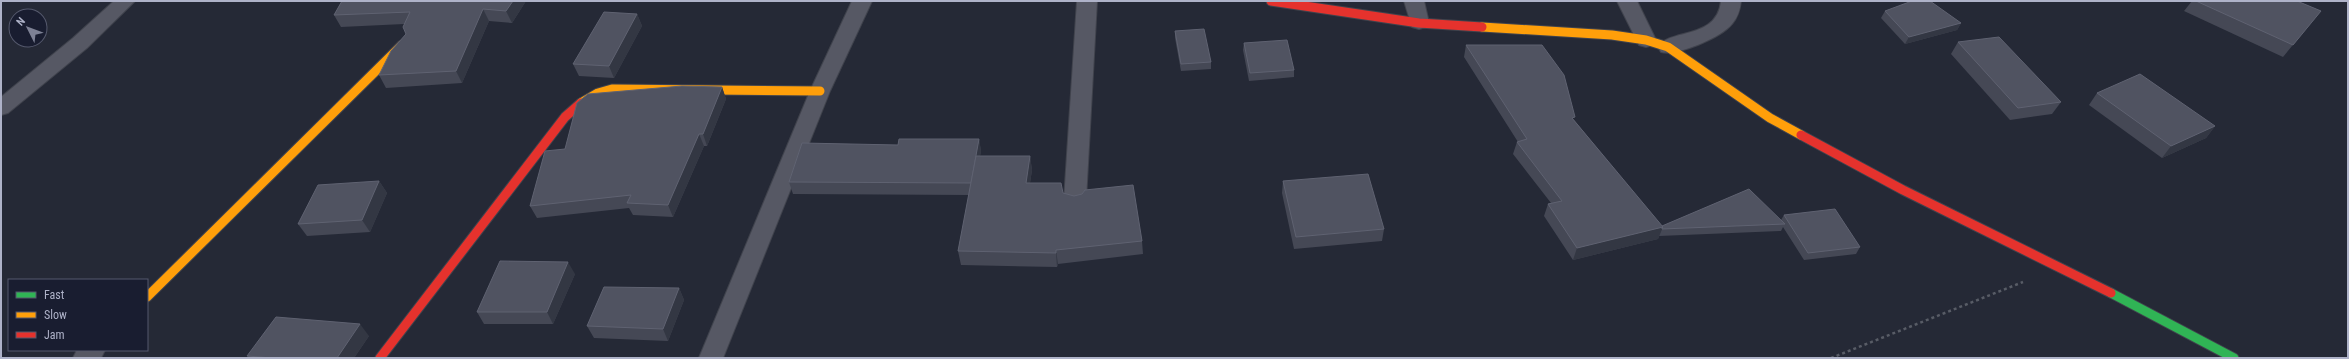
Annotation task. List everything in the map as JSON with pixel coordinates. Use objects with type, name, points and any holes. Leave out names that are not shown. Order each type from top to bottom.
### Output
[{"type":"street","points":[[1,108],[80,44],[125,1]]},
{"type":"street","points":[[711,358],[820,91],[862,1]]},
{"type":"street","points":[[1075,200],[1087,1]]},
{"type":"street","points":[[1271,1],[1419,23],[1612,35],[1646,40],[1668,47],[1770,118],[1903,190],[2061,267],[2234,358]]},
{"type":"street","points":[[1414,1],[1419,23]]},
{"type":"street","points":[[1627,1],[1646,40]]},
{"type":"street","points":[[1668,47],[1719,27],[1728,19],[1731,1]]},
{"type":"street","points":[[148,296],[402,45]]},
{"type":"street","points":[[380,358],[565,117],[580,102],[594,94],[612,89],[820,91]]},
{"type":"path","points":[[1831,358],[2061,267]]},
{"type":"building","points":[[342,1],[513,1],[506,11],[483,9],[456,71],[379,75],[391,51],[406,34],[403,27],[410,12],[334,15]]},
{"type":"building","points":[[1912,1],[1930,1],[1961,23],[1909,37],[1885,11]]},
{"type":"building","points":[[2196,1],[2297,1],[2321,11],[2293,45]]},
{"type":"building","points":[[604,12],[637,14],[609,66],[573,64]]},
{"type":"building","points":[[1204,29],[1211,62],[1181,64],[1175,31]]},
{"type":"building","points":[[1999,37],[2061,102],[2018,108],[1958,42]]},
{"type":"building","points":[[1287,40],[1294,70],[1250,73],[1244,43]]},
{"type":"building","points":[[1466,45],[1542,45],[1564,75],[1575,117],[1572,118],[1663,227],[1577,248],[1548,204],[1562,201],[1517,142],[1527,139]]},
{"type":"building","points":[[2140,74],[2215,126],[2171,146],[2097,93]]},
{"type":"building","points":[[682,86],[722,87],[703,134],[699,134],[668,205],[627,203],[631,195],[530,206],[545,151],[565,149],[577,103],[588,94]]},
{"type":"building","points":[[899,139],[979,139],[971,183],[789,182],[802,143],[898,145]]},
{"type":"building","points":[[976,156],[1030,156],[1026,183],[1061,183],[1063,193],[1074,196],[1082,194],[1085,190],[1133,185],[1142,241],[1056,250],[1056,253],[958,251]]},
{"type":"building","points":[[1368,174],[1384,229],[1296,237],[1283,181]]},
{"type":"building","points":[[379,181],[362,220],[298,224],[318,185]]},
{"type":"building","points":[[1749,189],[1785,224],[1662,229],[1662,226]]},
{"type":"building","points":[[1835,209],[1860,247],[1808,253],[1784,215]]},
{"type":"building","points":[[500,261],[568,262],[547,312],[477,312]]},
{"type":"building","points":[[604,287],[679,288],[663,329],[587,326]]},
{"type":"building","points":[[276,317],[360,324],[337,358],[272,358],[247,356]]},
{"type":"traffic: fast","points":[[2111,293],[2234,358]]},
{"type":"traffic: slow","points":[[1482,27],[1612,35],[1646,40],[1668,47],[1770,118],[1801,135]]},
{"type":"traffic: slow","points":[[148,296],[402,45]]},
{"type":"traffic: slow","points":[[581,103],[598,93],[612,89],[820,91]]},
{"type":"traffic: jam","points":[[1271,1],[1419,23],[1482,27]]},
{"type":"traffic: jam","points":[[380,358],[565,117],[581,103]]},
{"type":"traffic: jam","points":[[1801,135],[1903,190],[2111,293]]}]
